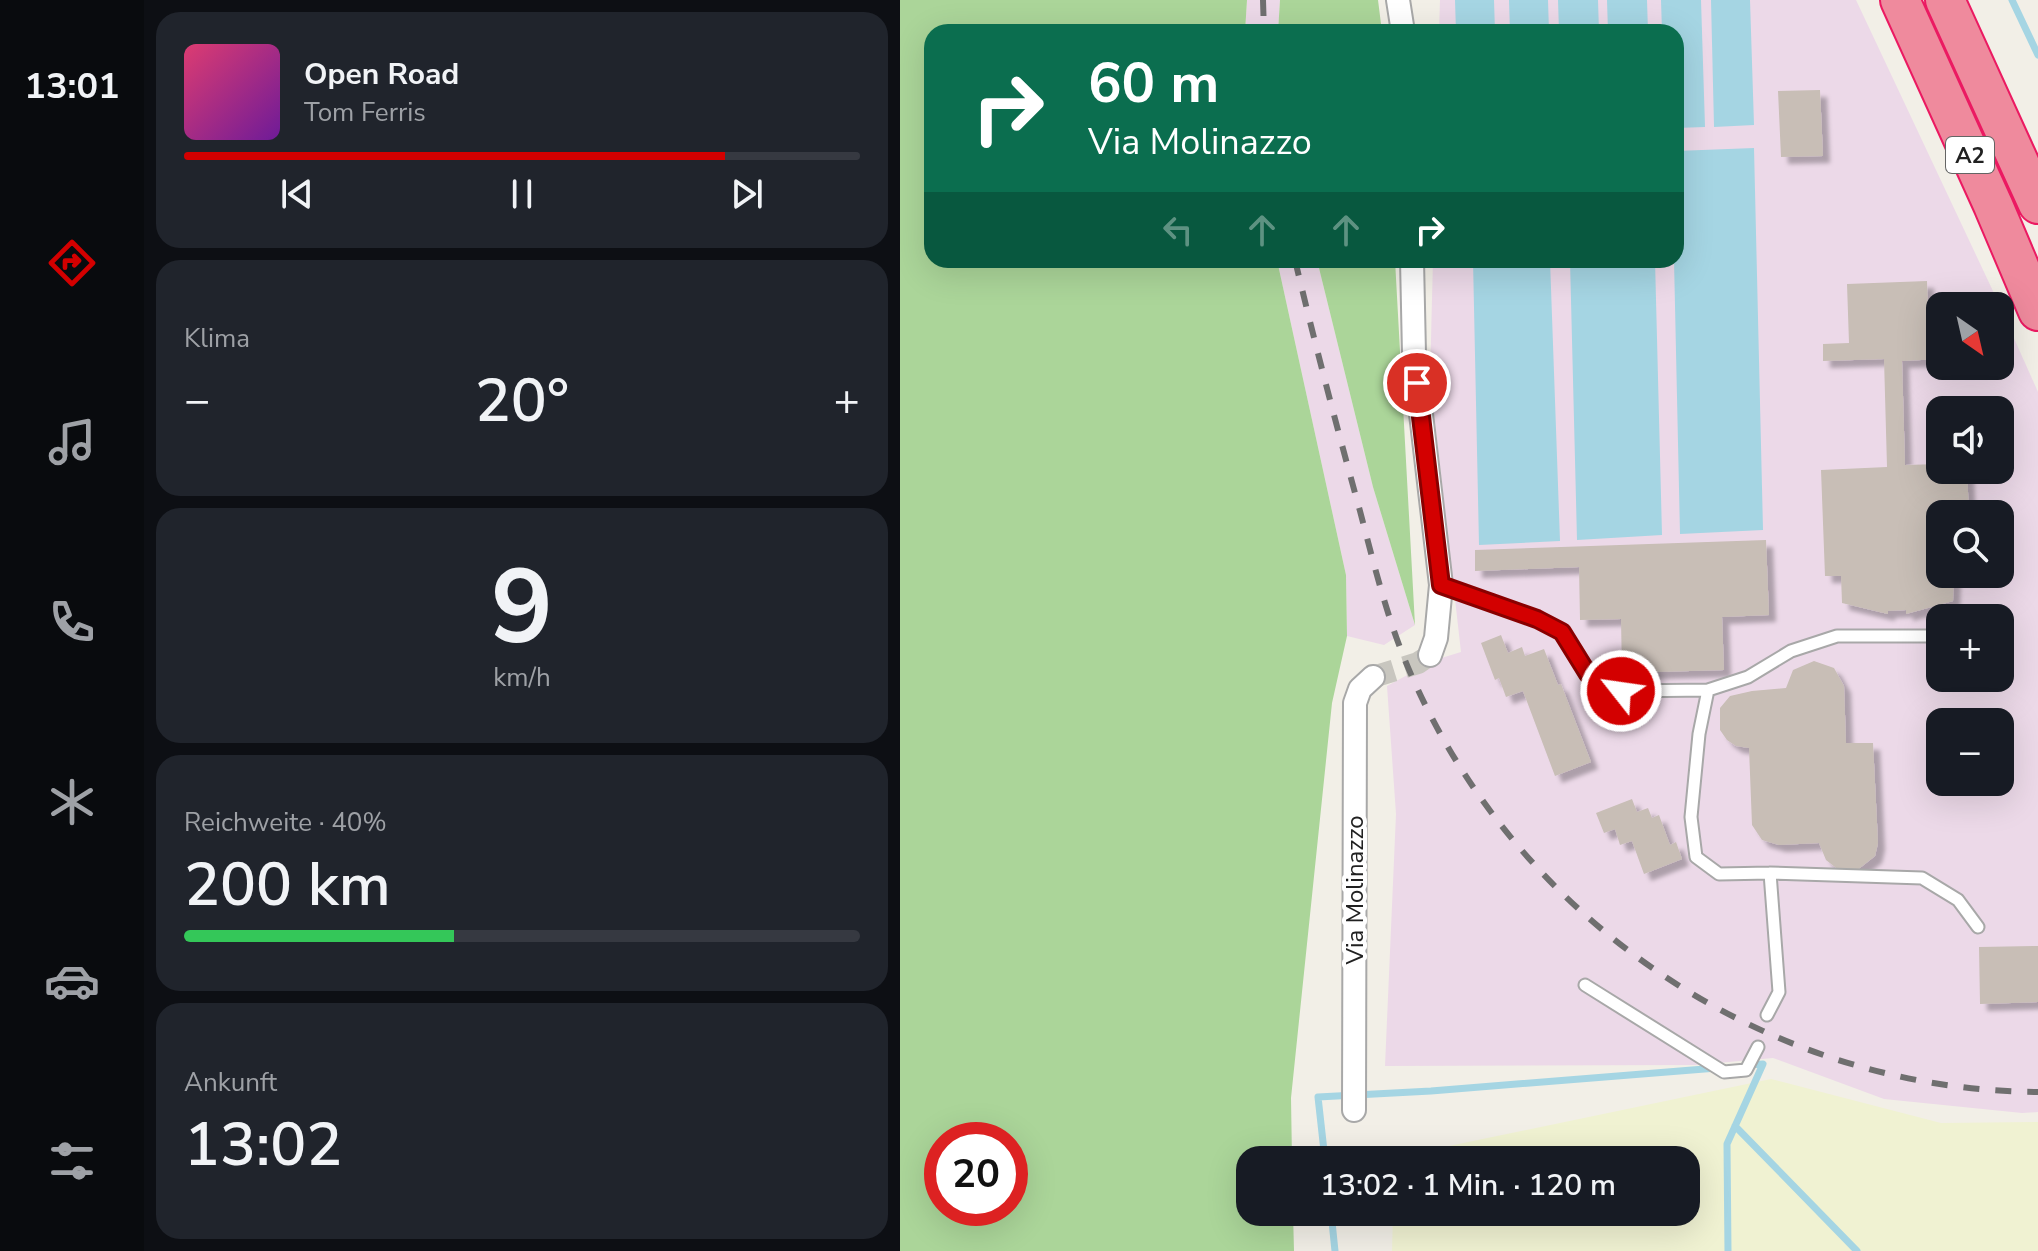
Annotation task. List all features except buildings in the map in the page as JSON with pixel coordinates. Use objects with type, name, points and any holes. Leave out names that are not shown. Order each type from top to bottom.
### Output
[{"type":"highway","name":"A2","points":[[1900,0],[2038,311]]},
{"type":"highway","name":"A2","points":[[1945,0],[2038,204]]},
{"type":"street","points":[[1398,0],[1402,24]]},
{"type":"street","points":[[1412,268],[1414,354],[1441,585],[1436,638],[1430,655]]},
{"type":"street","name":"Via Molinazzo","points":[[1354,1110],[1355,703],[1360,689],[1373,677]]},
{"type":"lane","points":[[1441,585],[1537,619],[1562,632],[1588,674],[1621,691],[1708,690],[1748,677],[1791,651],[1837,636],[1926,636]]},
{"type":"lane","points":[[1708,690],[1699,734],[1691,817],[1696,857],[1719,874],[1922,878],[1958,900],[1978,927]]},
{"type":"lane","points":[[1767,1015],[1779,992],[1770,873]]},
{"type":"lane","points":[[1585,985],[1724,1072],[1746,1070],[1758,1047]]},
{"type":"shaded area","points":[[1247,0],[1280,0],[1278,24],[1246,24]]},
{"type":"shaded area","points":[[1440,0],[1856,0],[1993,292],[1926,292],[1926,380],[2014,380],[2014,338],[2038,392],[2038,1112],[1884,1099],[1773,1058],[1695,1065],[1385,1066],[1396,814],[1387,686],[1435,660],[1461,652],[1430,378],[1433,268],[1684,268],[1684,24],[1439,24]]},
{"type":"shaded area","points":[[1279,268],[1319,268],[1373,487],[1415,625],[1384,645],[1347,636],[1346,575]]},
{"type":"green space","points":[[900,0],[1247,0],[1246,24],[924,24],[924,268],[1279,268],[1346,575],[1347,636],[1332,703],[1291,1098],[1292,1146],[1236,1146],[1236,1226],[1293,1226],[1294,1251],[900,1251]]},
{"type":"green space","points":[[1280,0],[1378,0],[1381,24],[1278,24]]},
{"type":"green space","points":[[1319,268],[1395,268],[1415,625],[1373,487]]},
{"type":"green space","points":[[1771,1079],[1941,1123],[2038,1122],[2038,1251],[1392,1251],[1393,1226],[1700,1226],[1700,1146],[1449,1146]]},
{"type":"water","points":[[1455,0],[1494,0],[1495,24],[1456,24]]},
{"type":"water","points":[[1509,0],[1548,0],[1549,24],[1510,24]]},
{"type":"water","points":[[1558,0],[1598,0],[1599,24],[1559,24]]},
{"type":"water","points":[[1607,0],[1647,0],[1648,24],[1608,24]]},
{"type":"water","points":[[1661,0],[1701,0],[1705,127],[1684,128],[1684,24],[1662,24]]},
{"type":"water","points":[[1711,0],[1750,0],[1754,125],[1714,127]]},
{"type":"water","points":[[1754,148],[1763,530],[1680,534],[1674,268],[1684,268],[1684,151]]},
{"type":"water","points":[[1473,268],[1550,268],[1560,541],[1479,545]]},
{"type":"water","points":[[1570,268],[1655,268],[1662,535],[1577,540]]},
{"type":"waterway","points":[[2012,0],[2038,55]]},
{"type":"waterway","points":[[1728,1251],[1727,1144],[1763,1064],[1749,1065]]},
{"type":"waterway","points":[[1323,1146],[1318,1097],[1717,1068]]},
{"type":"waterway","points":[[1735,1126],[1857,1251]]},
{"type":"waterway","points":[[1332,1226],[1335,1251]]},
{"type":"tunnel","points":[[1373,677],[1418,663],[1430,655]]},
{"type":"railway","points":[[1263,0],[1264,24]]},
{"type":"railway","points":[[1297,268],[1371,554],[1397,640],[1414,681],[1461,769],[1520,848],[1588,918],[1666,977],[1751,1025],[1842,1061],[1938,1084],[2038,1092]]},
{"type":"route","points":[[1417,383],[1441,585],[1537,619],[1562,632],[1588,674],[1621,691]]}]
